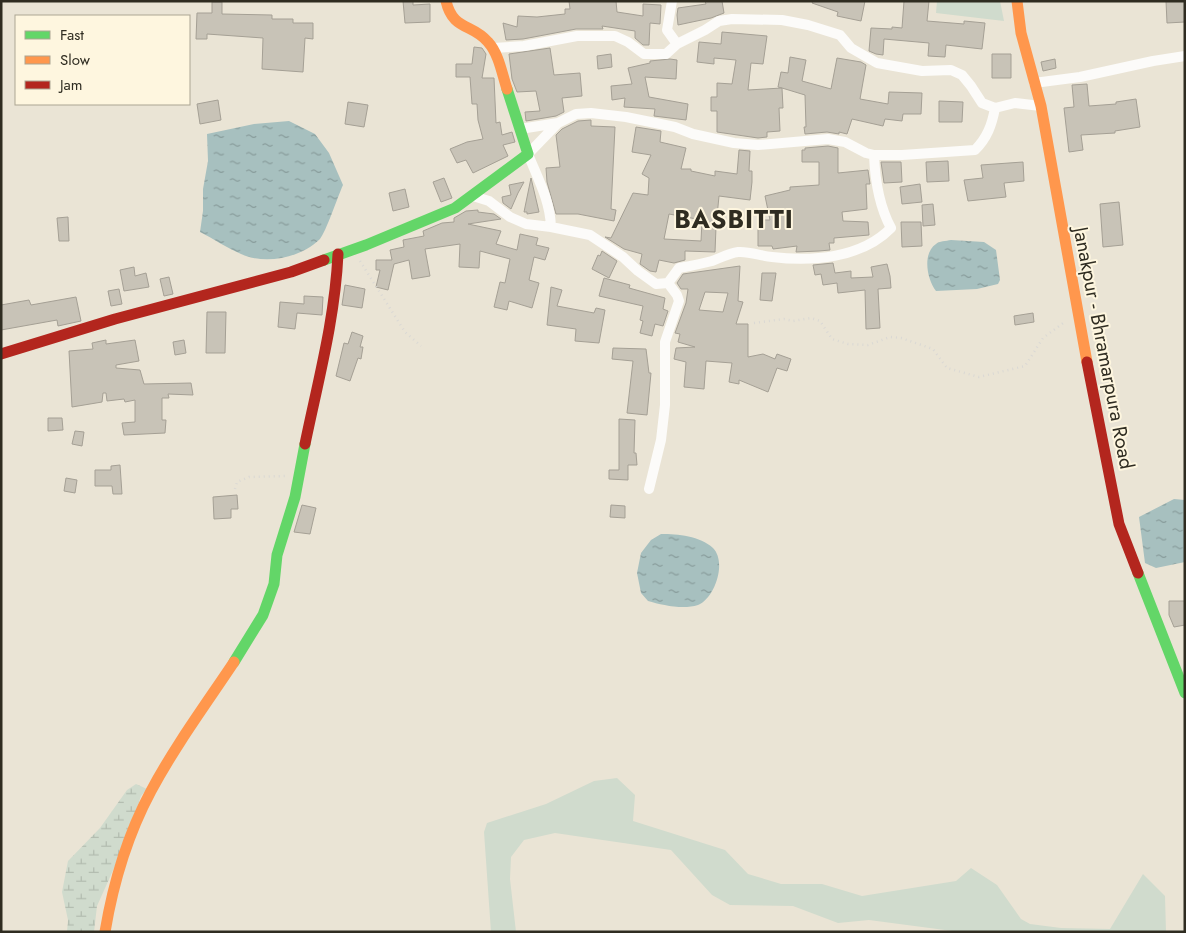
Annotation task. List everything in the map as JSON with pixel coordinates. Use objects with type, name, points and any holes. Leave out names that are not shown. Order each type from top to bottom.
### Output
[{"type":"street","points":[[446,1],[447,8],[457,24],[480,34],[493,48],[528,154],[545,190],[551,216],[551,227]]},
{"type":"street","points":[[672,1],[667,30],[677,44]]},
{"type":"street","name":"Janakpur - Bhramarpura Road","points":[[1016,1],[1021,34],[1041,106],[1078,314],[1119,524],[1185,693]]},
{"type":"street","points":[[493,48],[524,46],[577,36],[615,36],[628,42],[644,54],[666,54],[677,44],[719,21],[782,20],[840,35],[851,48],[877,63],[922,71],[952,70],[962,75],[982,103],[995,108],[1015,103],[1041,106]]},
{"type":"street","points":[[1034,83],[1080,77],[1152,61],[1185,56]]},
{"type":"street","points":[[520,128],[558,123],[576,114],[591,113],[626,117],[675,127],[693,134],[734,143],[758,145],[828,139],[845,142],[874,155],[902,155],[975,150],[985,140],[995,108]]},
{"type":"street","points":[[1,354],[115,319],[292,272],[455,208],[528,154],[558,123]]},
{"type":"street","points":[[473,196],[489,202],[526,224],[590,235],[623,257],[656,284],[668,283],[679,268],[738,252],[782,258],[819,258],[842,254],[863,247],[883,237],[891,228],[884,215],[875,178],[874,155]]},
{"type":"street","points":[[104,932],[113,889],[130,839],[152,791],[199,713],[236,660],[262,615],[274,584],[277,555],[295,497],[331,325],[338,254]]},
{"type":"street","points":[[649,490],[661,440],[664,414],[664,342],[679,301],[668,283]]},
{"type":"path","points":[[352,249],[405,332],[421,346]]},
{"type":"path","points":[[754,323],[811,318],[820,321],[832,339],[848,344],[868,345],[890,337],[901,338],[934,349],[947,368],[979,377],[1025,366],[1043,338],[1078,314]]},
{"type":"path","points":[[235,489],[237,482],[249,477],[299,476]]},
{"type":"green space","points":[[937,1],[1000,1],[1004,21],[936,13]]},
{"type":"green space","points":[[617,778],[635,795],[633,821],[725,850],[748,874],[781,884],[822,884],[862,896],[956,881],[971,868],[997,885],[1021,919],[1030,924],[1061,928],[1110,929],[1143,874],[1165,896],[1166,932],[960,932],[869,920],[838,923],[793,906],[730,905],[712,895],[671,850],[555,833],[524,840],[511,857],[510,879],[516,932],[491,932],[484,832],[487,823],[546,804],[594,781]]},
{"type":"green space","points":[[136,784],[147,789],[141,796],[123,848],[97,906],[94,932],[67,932],[68,920],[62,892],[68,861],[100,828],[127,790]]},
{"type":"water","points":[[289,121],[315,134],[329,153],[343,185],[329,222],[320,239],[312,246],[293,255],[282,258],[261,259],[241,254],[200,232],[203,211],[203,189],[208,161],[207,134],[254,124]]},
{"type":"water","points":[[951,240],[984,242],[996,250],[1000,280],[998,284],[977,289],[936,291],[928,274],[927,260],[932,248],[937,243]]},
{"type":"water","points":[[1174,499],[1185,500],[1185,562],[1156,568],[1145,563],[1139,517]]},
{"type":"water","points":[[661,534],[695,538],[708,544],[717,554],[719,570],[714,588],[704,601],[698,605],[679,607],[660,604],[648,601],[641,593],[637,573],[641,553],[651,540]]},
{"type":"building","points":[[403,1],[413,1],[413,5],[430,4],[430,22],[405,23]]},
{"type":"building","points":[[569,1],[616,1],[617,12],[643,16],[643,4],[661,5],[660,24],[650,23],[649,45],[643,45],[635,38],[635,31],[602,26],[603,29],[576,29],[523,39],[506,40],[503,23],[517,27],[518,16],[537,17],[565,14],[565,9],[570,9]]},
{"type":"building","points":[[705,1],[722,1],[724,13],[711,18],[678,25],[678,8],[706,4]]},
{"type":"building","points":[[813,1],[865,1],[861,21],[837,16],[838,12],[812,3]]},
{"type":"building","points":[[904,1],[929,1],[927,21],[964,24],[964,21],[985,23],[982,49],[946,45],[945,57],[928,56],[929,43],[884,39],[883,55],[869,51],[871,28],[902,28]]},
{"type":"building","points":[[1166,1],[1185,1],[1185,22],[1167,23]]},
{"type":"building","points":[[212,2],[222,2],[222,14],[272,15],[272,19],[293,19],[293,23],[313,23],[313,39],[305,38],[303,72],[262,69],[263,38],[207,34],[207,39],[196,39],[197,13],[212,13]]},
{"type":"building","points":[[722,32],[767,36],[763,64],[751,63],[748,90],[782,88],[783,108],[779,108],[780,131],[767,132],[767,137],[758,138],[717,132],[717,111],[711,111],[711,97],[717,97],[717,83],[732,84],[736,60],[714,58],[714,64],[697,62],[699,42],[721,44]]},
{"type":"building","points":[[474,47],[482,48],[486,54],[482,78],[494,78],[496,123],[500,122],[502,135],[512,132],[515,142],[503,145],[508,156],[473,173],[466,160],[457,163],[450,149],[467,142],[483,139],[478,120],[477,104],[472,104],[470,77],[456,77],[456,64],[472,64]]},
{"type":"building","points":[[550,48],[554,75],[580,73],[582,96],[562,98],[564,112],[556,116],[526,121],[525,112],[540,111],[536,91],[517,92],[512,79],[509,54]]},
{"type":"building","points":[[611,54],[612,67],[598,69],[597,56]]},
{"type":"building","points":[[992,54],[1011,54],[1011,78],[992,78]]},
{"type":"building","points":[[790,57],[806,60],[802,81],[831,89],[837,58],[861,62],[866,65],[860,99],[888,104],[889,92],[922,93],[921,114],[903,114],[902,121],[885,119],[883,126],[852,119],[847,134],[827,132],[805,134],[805,95],[778,87],[781,72],[788,73]]},
{"type":"building","points":[[1055,59],[1056,68],[1043,71],[1041,62]]},
{"type":"building","points":[[677,60],[676,79],[645,77],[649,97],[688,104],[686,120],[654,116],[655,109],[624,107],[625,98],[612,100],[611,86],[632,84],[628,68],[650,63],[650,61]]},
{"type":"building","points":[[1087,84],[1089,106],[1116,104],[1116,102],[1136,99],[1140,127],[1115,131],[1115,133],[1081,135],[1083,150],[1069,152],[1064,108],[1074,107],[1072,85]]},
{"type":"building","points":[[218,100],[221,120],[200,124],[197,104]]},
{"type":"building","points":[[939,101],[963,102],[962,122],[939,122]]},
{"type":"building","points":[[348,102],[368,105],[364,127],[345,124]]},
{"type":"building","points":[[591,120],[591,126],[615,127],[611,209],[616,210],[614,221],[578,214],[556,214],[547,182],[546,168],[560,167],[556,135],[562,129],[578,121]]},
{"type":"building","points":[[636,127],[661,131],[660,142],[686,148],[681,169],[691,169],[691,171],[715,176],[715,171],[737,174],[739,150],[750,151],[749,171],[752,171],[752,182],[750,200],[719,196],[715,252],[685,251],[685,260],[674,263],[659,260],[656,272],[650,271],[640,264],[642,254],[624,249],[605,237],[611,238],[633,193],[648,195],[649,178],[642,174],[651,155],[632,152]],"holes":[[[669,214],[702,220],[701,241],[664,239]]]},
{"type":"building","points":[[828,146],[838,148],[838,173],[868,170],[870,184],[866,184],[867,209],[842,212],[843,221],[868,222],[869,235],[834,238],[834,243],[829,243],[830,250],[796,252],[797,246],[773,249],[772,246],[758,246],[758,220],[770,220],[765,196],[790,190],[790,187],[819,185],[819,162],[802,162],[802,150],[805,150],[805,148]]},
{"type":"building","points":[[948,161],[949,181],[927,182],[926,162]]},
{"type":"building","points":[[881,162],[901,162],[902,182],[884,183]]},
{"type":"building","points":[[1023,162],[1024,181],[1004,183],[1006,197],[968,201],[964,180],[983,178],[981,165]]},
{"type":"building","points":[[444,178],[452,198],[441,202],[433,182]]},
{"type":"building","points":[[531,178],[539,212],[527,214],[527,212],[524,212]]},
{"type":"building","points":[[524,182],[511,209],[503,203],[502,197],[511,195],[509,185]]},
{"type":"building","points":[[920,184],[922,202],[902,204],[900,187]]},
{"type":"building","points":[[405,189],[409,207],[393,211],[389,193]]},
{"type":"building","points":[[1119,202],[1123,245],[1103,247],[1100,204]]},
{"type":"building","points":[[933,204],[935,225],[923,226],[922,205]]},
{"type":"building","points":[[478,210],[478,212],[494,214],[501,219],[468,224],[501,231],[496,244],[517,250],[520,234],[538,238],[536,245],[549,248],[545,260],[534,257],[529,280],[539,283],[532,308],[509,301],[507,310],[494,307],[500,282],[505,283],[510,259],[480,251],[479,268],[459,267],[460,244],[425,249],[430,276],[412,279],[409,260],[394,264],[388,290],[376,287],[380,270],[376,270],[376,260],[392,260],[390,250],[404,247],[403,240],[424,236],[423,231],[442,223],[454,222],[454,218],[466,211]]},
{"type":"building","points":[[68,217],[69,241],[59,241],[57,218]]},
{"type":"building","points":[[901,222],[921,222],[922,246],[902,247]]},
{"type":"building","points":[[602,251],[617,261],[609,278],[592,269],[598,255],[600,256]]},
{"type":"building","points":[[833,263],[835,273],[851,271],[851,278],[873,277],[871,267],[887,264],[891,288],[878,289],[880,328],[866,329],[865,290],[838,293],[837,283],[823,285],[821,274],[815,275],[813,265]]},
{"type":"building","points":[[740,266],[738,301],[743,302],[736,324],[748,324],[748,357],[763,354],[775,359],[777,354],[791,359],[787,371],[777,368],[768,392],[739,380],[739,384],[729,382],[732,363],[706,361],[704,389],[684,387],[686,362],[674,359],[676,348],[695,347],[678,342],[680,334],[675,333],[686,303],[688,289],[681,289],[677,283],[683,274]],"holes":[[[705,292],[728,293],[723,312],[699,310]]]},
{"type":"building","points":[[134,267],[135,276],[146,273],[149,287],[124,291],[120,270]]},
{"type":"building","points":[[762,273],[776,273],[772,301],[760,300]]},
{"type":"building","points":[[169,277],[173,294],[164,296],[160,279]]},
{"type":"building","points":[[604,278],[630,285],[629,288],[665,298],[663,309],[668,311],[663,326],[655,324],[652,336],[640,333],[643,321],[640,320],[643,306],[599,296]]},
{"type":"building","points":[[345,285],[365,289],[362,308],[342,305]]},
{"type":"building","points":[[551,287],[562,290],[557,306],[594,313],[596,308],[605,310],[599,343],[575,341],[576,329],[547,325]]},
{"type":"building","points":[[119,289],[122,304],[111,306],[108,291]]},
{"type":"building","points":[[304,296],[323,297],[322,315],[297,313],[295,329],[278,327],[280,302],[304,304]]},
{"type":"building","points":[[76,297],[81,321],[58,326],[57,320],[1,330],[1,305],[29,300],[31,305]]},
{"type":"building","points":[[207,312],[226,312],[225,353],[206,353]]},
{"type":"building","points":[[1033,313],[1034,322],[1015,325],[1014,316]]},
{"type":"building","points":[[352,332],[363,336],[360,347],[363,347],[361,359],[358,358],[350,381],[336,376],[344,343],[348,344]]},
{"type":"building","points":[[106,340],[106,344],[135,340],[139,361],[116,365],[116,368],[140,370],[144,384],[191,383],[193,395],[168,394],[169,398],[162,398],[162,420],[166,420],[165,433],[124,435],[122,423],[135,422],[135,400],[125,402],[124,399],[107,401],[106,393],[103,393],[102,402],[72,407],[69,351],[93,349],[92,343]]},
{"type":"building","points":[[184,340],[186,353],[175,355],[173,342]]},
{"type":"building","points":[[613,348],[646,349],[649,373],[651,373],[647,415],[627,413],[633,361],[612,359]]},
{"type":"building","points":[[48,418],[62,418],[63,430],[48,431]]},
{"type":"building","points":[[619,419],[635,420],[634,453],[636,453],[637,465],[628,465],[628,480],[609,479],[609,470],[619,470]]},
{"type":"building","points":[[75,431],[84,432],[82,446],[72,444]]},
{"type":"building","points":[[120,465],[122,494],[113,494],[112,486],[95,486],[95,470],[111,470],[111,466]]},
{"type":"building","points":[[66,478],[77,480],[75,493],[64,491]]},
{"type":"building","points":[[237,495],[238,509],[231,509],[231,518],[214,519],[213,497]]},
{"type":"building","points":[[302,505],[316,508],[310,534],[294,532]]},
{"type":"building","points":[[611,505],[625,506],[625,518],[610,517]]},
{"type":"building","points":[[1169,601],[1185,601],[1185,625],[1174,627],[1169,615]]},
{"type":"traffic: fast","points":[[324,260],[366,245],[455,208],[528,154],[507,89]]},
{"type":"traffic: fast","points":[[234,662],[263,615],[274,584],[277,555],[295,497],[305,444]]},
{"type":"traffic: fast","points":[[1138,573],[1185,693]]},
{"type":"traffic: slow","points":[[446,1],[453,17],[482,36],[492,47],[498,58],[507,89]]},
{"type":"traffic: slow","points":[[1017,1],[1021,33],[1041,106],[1087,362]]},
{"type":"traffic: slow","points":[[105,932],[122,860],[143,807],[170,758],[234,662]]},
{"type":"traffic: jam","points":[[305,444],[330,326],[338,254]]},
{"type":"traffic: jam","points":[[1,354],[115,319],[291,272],[324,260]]},
{"type":"traffic: jam","points":[[1087,362],[1119,524],[1138,573]]},
{"type":"district","name":"BASBITTI","points":[[734,219]]}]
